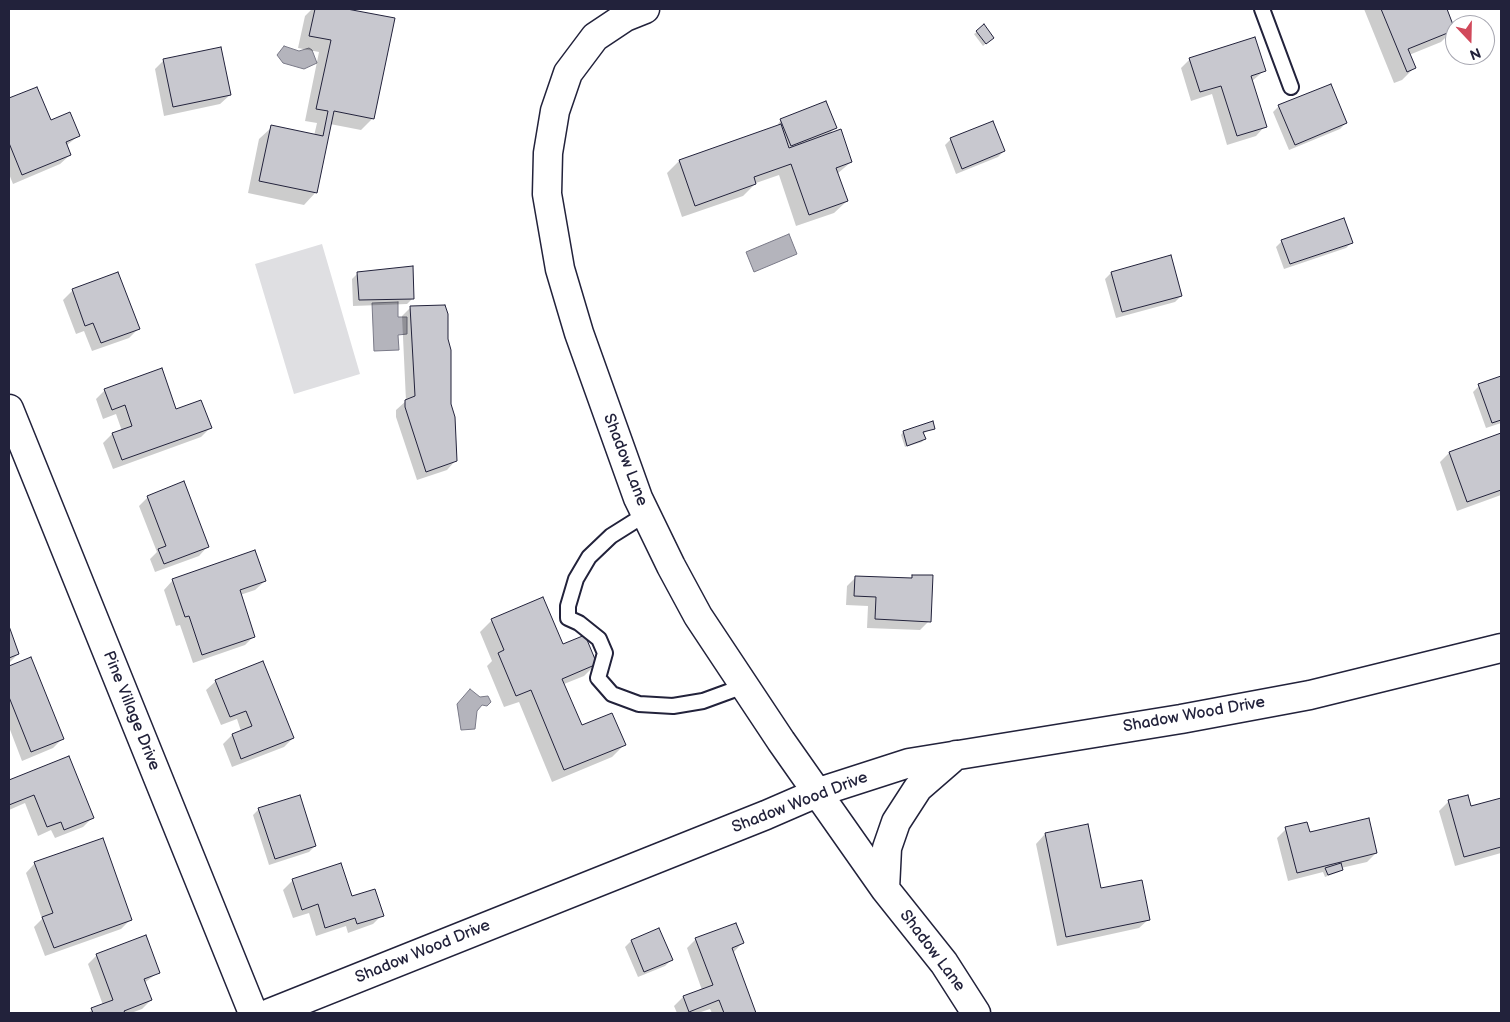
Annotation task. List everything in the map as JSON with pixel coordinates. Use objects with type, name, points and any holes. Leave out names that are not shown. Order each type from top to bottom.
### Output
[{"type":"street","name":"Shadow Lane","points":[[645,9],[625,17],[595,37],[568,72],[555,111],[548,153],[547,194],[560,269],[579,333],[618,446],[646,514],[698,616],[744,686],[885,889],[944,963],[976,1013]]},
{"type":"street","name":"Pine Village Drive","points":[[9,409],[253,1013]]},
{"type":"street","name":"Shadow Wood Drive","points":[[270,1013],[766,815],[819,792],[909,763],[1310,695],[1501,648]]},
{"type":"street","points":[[885,889],[886,848],[896,822],[918,788],[956,755]]},
{"type":"lane","points":[[1262,9],[1291,87]]},
{"type":"lane","points":[[646,514],[611,536],[589,557],[576,579],[568,606],[568,618],[579,623],[598,639],[605,653],[598,678],[612,694],[639,704],[673,706],[703,701],[744,686]]},
{"type":"shaded area","points":[[284,46],[299,51],[309,48],[312,50],[317,63],[304,69],[283,63],[277,55]]},
{"type":"shaded area","points":[[789,234],[797,254],[754,272],[746,252]]},
{"type":"shaded area","points":[[322,244],[360,374],[294,394],[255,264]]},
{"type":"shaded area","points":[[398,302],[398,317],[407,317],[407,334],[398,335],[399,350],[374,351],[372,303]]},
{"type":"shaded area","points":[[470,689],[480,697],[488,696],[491,702],[487,706],[482,705],[477,711],[475,729],[461,730],[457,704]]},
{"type":"building","points":[[315,9],[347,9],[395,18],[374,119],[334,111],[317,193],[259,181],[271,125],[323,136],[328,111],[316,109],[331,40],[309,36]]},
{"type":"building","points":[[1381,9],[1447,9],[1449,15],[1445,15],[1445,34],[1408,49],[1416,68],[1407,72]]},
{"type":"building","points":[[984,24],[994,38],[986,44],[976,31]]},
{"type":"building","points":[[1255,37],[1266,71],[1251,76],[1267,127],[1237,136],[1221,86],[1200,92],[1189,58]]},
{"type":"building","points":[[221,47],[231,95],[173,107],[163,59]]},
{"type":"building","points":[[1331,84],[1347,123],[1295,145],[1278,105]]},
{"type":"building","points":[[37,87],[51,120],[70,112],[80,136],[66,142],[71,155],[22,175],[9,143],[9,98]]},
{"type":"building","points":[[826,101],[837,128],[791,146],[780,119]]},
{"type":"building","points":[[993,121],[1005,151],[962,169],[950,138]]},
{"type":"building","points":[[781,124],[789,148],[841,129],[852,162],[836,168],[848,201],[809,215],[791,164],[754,177],[756,184],[695,206],[679,160]]},
{"type":"building","points":[[1344,218],[1353,243],[1290,264],[1281,240]]},
{"type":"building","points":[[1171,255],[1182,296],[1122,312],[1111,272]]},
{"type":"building","points":[[413,266],[414,299],[359,300],[357,272]]},
{"type":"building","points":[[118,272],[140,329],[101,343],[93,323],[85,326],[72,289]]},
{"type":"building","points":[[445,305],[448,314],[448,339],[451,350],[451,404],[455,417],[457,461],[426,472],[405,407],[405,400],[415,396],[410,306]]},
{"type":"building","points":[[162,368],[176,409],[201,400],[212,428],[122,460],[112,433],[132,426],[125,405],[112,410],[104,389]]},
{"type":"building","points":[[1501,376],[1501,420],[1492,423],[1478,384]]},
{"type":"building","points":[[933,421],[935,429],[923,432],[926,439],[907,446],[903,431]]},
{"type":"building","points":[[1501,433],[1501,490],[1467,502],[1449,452]]},
{"type":"building","points":[[184,481],[209,547],[164,564],[158,549],[166,546],[147,496]]},
{"type":"building","points":[[255,550],[266,581],[240,590],[255,637],[202,655],[189,616],[185,617],[172,579]]},
{"type":"building","points":[[912,575],[933,575],[931,622],[875,619],[876,597],[854,596],[855,576],[912,578]]},
{"type":"building","points":[[543,597],[563,644],[585,635],[597,664],[562,679],[582,725],[612,713],[626,745],[564,770],[531,690],[516,696],[498,653],[504,650],[491,619]]},
{"type":"building","points":[[9,626],[19,654],[9,658]]},
{"type":"building","points":[[31,657],[64,739],[31,752],[9,697],[9,666]]},
{"type":"building","points":[[263,661],[294,738],[241,759],[232,734],[252,726],[246,711],[230,717],[215,680]]},
{"type":"building","points":[[69,756],[94,818],[64,830],[61,822],[47,827],[34,795],[9,805],[9,780]]},
{"type":"building","points":[[300,795],[316,846],[275,859],[258,808]]},
{"type":"building","points":[[1468,795],[1471,806],[1501,798],[1501,847],[1464,857],[1448,800]]},
{"type":"building","points":[[1369,818],[1377,853],[1297,873],[1285,827],[1307,822],[1310,832]]},
{"type":"building","points":[[1088,824],[1101,888],[1142,880],[1150,920],[1066,937],[1045,833]]},
{"type":"building","points":[[103,838],[132,920],[54,948],[42,917],[53,913],[34,862]]},
{"type":"building","points":[[341,863],[352,896],[375,889],[384,916],[357,924],[355,918],[325,928],[318,904],[302,910],[292,879]]},
{"type":"building","points":[[1341,863],[1343,870],[1328,875],[1325,868]]},
{"type":"building","points":[[736,923],[744,943],[732,948],[756,1013],[724,1013],[719,1000],[689,1012],[683,996],[713,985],[695,938]]},
{"type":"building","points":[[659,928],[673,960],[644,972],[631,940]]},
{"type":"building","points":[[146,935],[160,973],[144,979],[152,1000],[124,1011],[125,1013],[93,1013],[91,1008],[113,1000],[96,954]]}]
